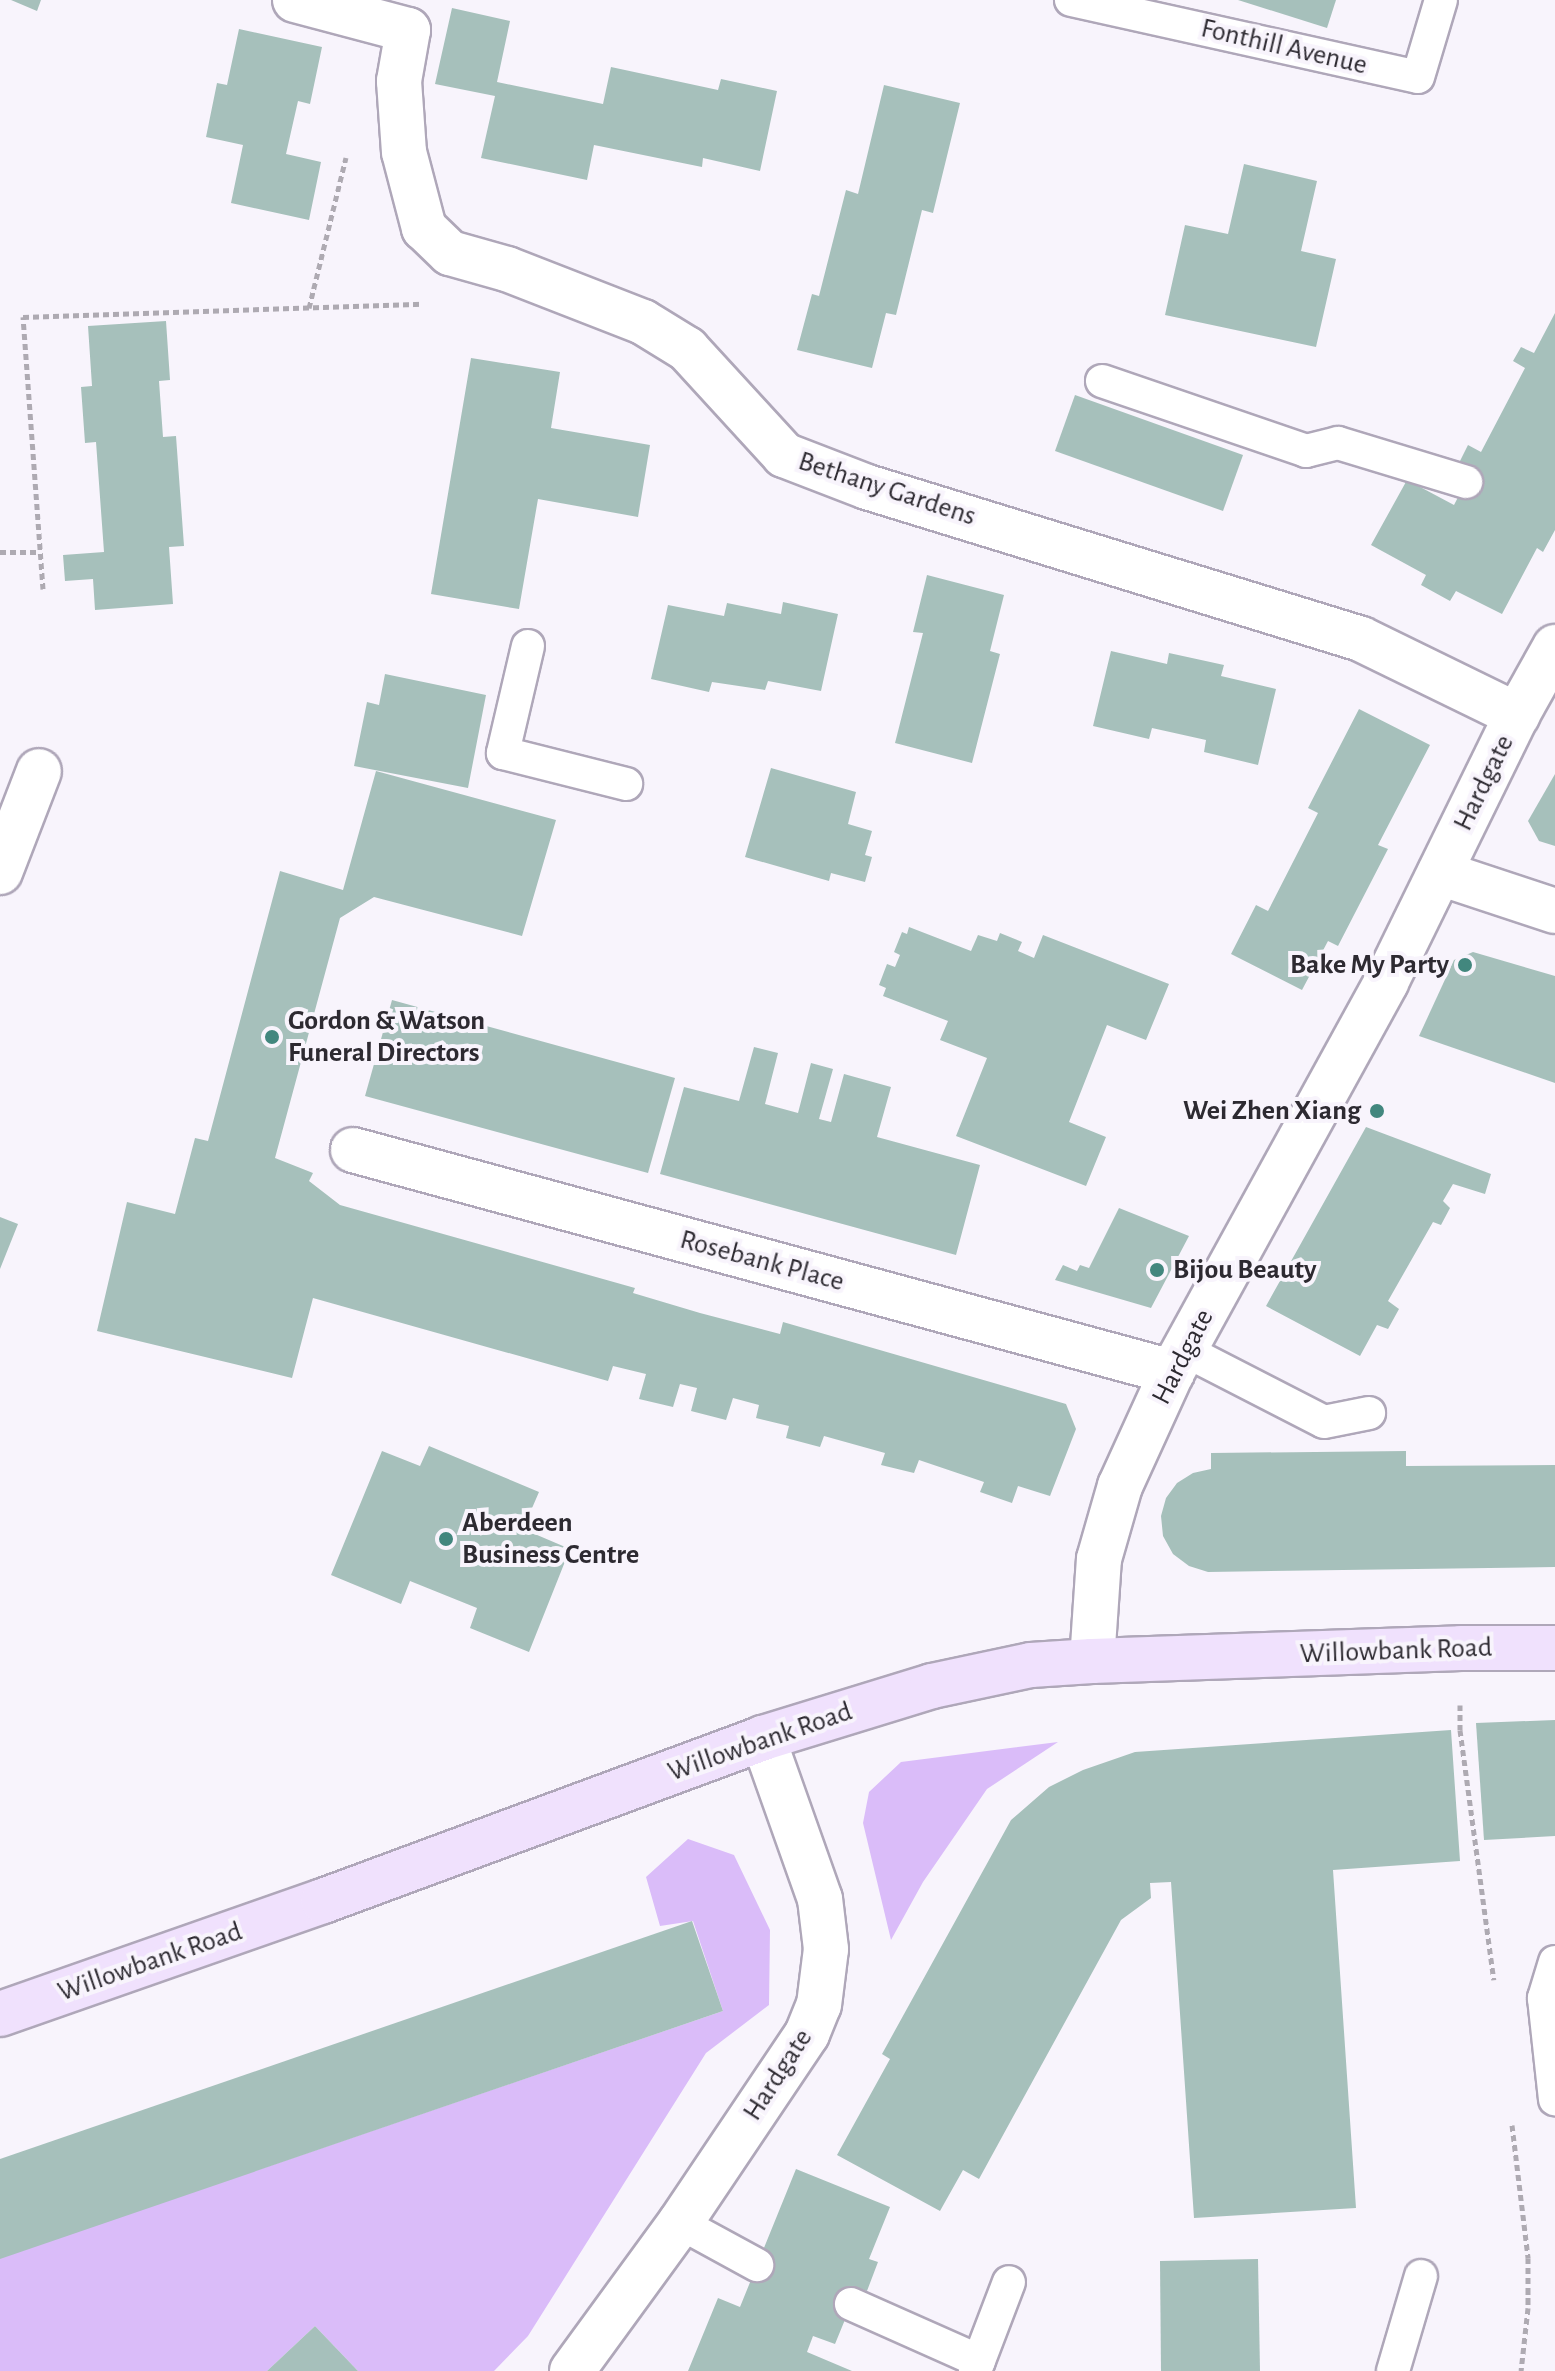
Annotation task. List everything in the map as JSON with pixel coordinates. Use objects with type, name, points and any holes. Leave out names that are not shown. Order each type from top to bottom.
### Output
[{"type":"street","name":"Bethany Gardens","points":[[295,0],[408,30],[399,81],[404,152],[412,194],[424,228],[450,253],[643,322],[687,349],[784,455],[867,487],[1361,639],[1517,715]]},
{"type":"street","name":"Hardgate","points":[[1092,1661],[1099,1559],[1120,1486],[1178,1361],[1386,982],[1517,715],[1555,647]]},
{"type":"street","points":[[0,872],[39,771]]},
{"type":"street","points":[[1440,873],[1555,911]]},
{"type":"street","name":"Rosebank Place","points":[[353,1150],[1178,1361]]},
{"type":"street","name":"Willowbank Road","points":[[0,2014],[323,1901],[763,1738],[932,1686],[1031,1665],[1092,1661],[1461,1648],[1555,1648]]},
{"type":"street","name":"Hardgate","points":[[572,2371],[680,2223],[807,2034],[819,2005],[825,1973],[820,1899],[763,1738]]},
{"type":"lane","name":"Fonthill Avenue","points":[[1071,0],[1418,77],[1441,0]]},
{"type":"lane","points":[[1102,381],[1306,451],[1338,443],[1466,482]]},
{"type":"lane","points":[[528,646],[503,753],[626,784]]},
{"type":"lane","points":[[1178,1361],[1324,1422],[1369,1413]]},
{"type":"lane","points":[[1555,1962],[1544,1998],[1555,2099]]},
{"type":"lane","points":[[680,2223],[757,2265]]},
{"type":"lane","points":[[1393,2371],[1421,2276]]},
{"type":"lane","points":[[851,2304],[977,2366],[1009,2282]]},
{"type":"path","points":[[309,308],[349,142]]},
{"type":"path","points":[[43,589],[23,317],[457,302],[479,261]]},
{"type":"path","points":[[0,552],[40,552]]},
{"type":"shaded area","points":[[1058,1742],[987,1789],[923,1882],[891,1940],[863,1823],[869,1792],[901,1762]]},
{"type":"shaded area","points":[[688,1839],[734,1855],[770,1930],[769,2005],[706,2053],[528,2336],[494,2371],[358,2371],[315,2326],[267,2371],[0,2371],[0,2258],[723,2011],[693,1921],[660,1926],[646,1877]]},
{"type":"building","points":[[11,0],[41,0],[37,11]]},
{"type":"building","points":[[1238,0],[1336,0],[1327,28]]},
{"type":"building","points":[[452,8],[510,21],[497,82],[603,104],[611,67],[718,90],[721,79],[777,91],[760,171],[703,158],[702,167],[594,145],[587,180],[481,158],[495,96],[435,84]]},
{"type":"building","points":[[239,29],[322,47],[310,104],[298,101],[286,154],[321,162],[309,220],[231,203],[243,145],[206,137],[217,83],[227,85]]},
{"type":"building","points":[[884,85],[960,103],[933,213],[922,210],[896,315],[886,313],[872,368],[797,350],[812,294],[819,296],[846,190],[858,194]]},
{"type":"building","points":[[1244,164],[1317,181],[1301,251],[1336,259],[1316,347],[1165,315],[1185,225],[1228,234]]},
{"type":"building","points":[[1555,313],[1555,530],[1543,552],[1537,548],[1502,614],[1456,591],[1450,601],[1421,585],[1426,575],[1371,545],[1407,480],[1454,505],[1473,468],[1460,461],[1468,445],[1481,452],[1525,368],[1513,361],[1521,347],[1534,353]]},
{"type":"building","points":[[166,321],[170,380],[159,381],[163,437],[176,436],[184,546],[169,547],[173,604],[95,610],[93,579],[65,581],[63,555],[104,552],[96,442],[85,443],[81,387],[92,386],[88,326]]},
{"type":"building","points":[[471,358],[560,372],[551,428],[650,445],[638,517],[538,499],[519,609],[431,594]]},
{"type":"building","points":[[1075,395],[1243,455],[1223,511],[1055,451]]},
{"type":"building","points":[[927,575],[1004,595],[990,651],[1000,654],[972,763],[895,743],[923,633],[913,632]]},
{"type":"building","points":[[783,602],[838,614],[821,691],[768,681],[765,690],[712,682],[709,692],[651,679],[668,605],[724,616],[727,603],[781,614]]},
{"type":"building","points":[[1111,651],[1167,664],[1169,653],[1224,665],[1221,676],[1276,689],[1258,765],[1204,752],[1206,740],[1152,728],[1149,739],[1093,726]]},
{"type":"building","points":[[385,674],[486,695],[468,788],[354,766],[367,702],[379,705]]},
{"type":"building","points":[[1359,709],[1430,745],[1378,845],[1388,849],[1338,946],[1328,941],[1302,990],[1231,954],[1256,905],[1268,911],[1318,813],[1308,808]]},
{"type":"building","points":[[771,768],[856,792],[848,824],[872,831],[865,855],[872,857],[865,882],[831,873],[829,881],[745,857]]},
{"type":"building","points":[[376,771],[556,820],[522,936],[374,897],[340,918],[275,1158],[313,1173],[309,1181],[340,1205],[635,1288],[633,1293],[700,1313],[780,1334],[783,1322],[1066,1404],[1076,1429],[1050,1496],[1018,1486],[1012,1503],[980,1492],[984,1482],[919,1460],[914,1473],[881,1465],[885,1453],[824,1436],[820,1447],[786,1438],[789,1426],[756,1418],[759,1405],[733,1398],[726,1420],[691,1411],[697,1388],[680,1384],[673,1407],[639,1399],[646,1374],[613,1366],[608,1381],[313,1298],[292,1378],[97,1331],[127,1202],[175,1214],[195,1138],[208,1141],[280,871],[343,890]]},
{"type":"building","points":[[1555,774],[1555,846],[1539,841],[1528,821]]},
{"type":"building","points":[[909,927],[971,951],[978,935],[997,941],[1000,933],[1022,942],[1018,951],[1034,958],[1043,935],[1169,984],[1146,1040],[1107,1025],[1069,1122],[1106,1137],[1086,1186],[956,1136],[987,1058],[940,1040],[948,1021],[883,996],[886,988],[879,985],[887,964],[895,967],[900,955],[894,952],[902,932],[907,934]]},
{"type":"building","points":[[1473,952],[1555,976],[1555,1083],[1419,1036],[1454,960]]},
{"type":"building","points":[[392,1000],[675,1078],[648,1173],[365,1096]]},
{"type":"building","points":[[754,1047],[778,1053],[765,1104],[798,1113],[811,1063],[833,1069],[819,1119],[831,1122],[844,1074],[891,1087],[877,1137],[980,1165],[956,1255],[660,1174],[684,1087],[739,1101]]},
{"type":"building","points":[[1366,1127],[1491,1174],[1485,1194],[1453,1184],[1443,1201],[1450,1208],[1441,1225],[1433,1222],[1388,1301],[1399,1309],[1388,1329],[1377,1325],[1360,1356],[1266,1306]]},
{"type":"building","points":[[1119,1208],[1189,1236],[1151,1308],[1055,1280],[1063,1265],[1077,1271],[1080,1265],[1089,1268]]},
{"type":"building","points":[[0,1217],[18,1224],[0,1269]]},
{"type":"building","name":"Aberdeen Business Centre","points":[[429,1446],[539,1492],[523,1529],[570,1549],[529,1652],[470,1628],[477,1608],[410,1581],[401,1604],[331,1575],[382,1451],[420,1466]]},
{"type":"building","points":[[1406,1451],[1406,1466],[1555,1465],[1555,1567],[1208,1572],[1189,1566],[1173,1554],[1163,1536],[1161,1516],[1166,1498],[1177,1483],[1193,1473],[1211,1469],[1211,1453]]},
{"type":"building","points":[[1555,1720],[1555,1836],[1484,1840],[1476,1723]]},
{"type":"building","points":[[1451,1730],[1460,1861],[1333,1870],[1356,2208],[1194,2218],[1171,1882],[1150,1883],[1151,1898],[1121,1920],[979,2179],[963,2170],[940,2211],[837,2155],[890,2059],[882,2054],[1011,1820],[1049,1787],[1083,1770],[1135,1752]]},
{"type":"building","points":[[692,1921],[723,2011],[0,2259],[0,2159]]},
{"type":"building","points":[[796,2169],[890,2207],[869,2259],[878,2262],[867,2291],[858,2288],[835,2344],[813,2336],[807,2352],[852,2371],[688,2371],[718,2298],[740,2307]]},
{"type":"building","points":[[1258,2259],[1260,2371],[1161,2371],[1160,2261]]},
{"type":"building","points":[[315,2326],[358,2371],[267,2371]]},
{"type":"place","name":"Bake My Party","points":[[1465,965]]},
{"type":"place","name":"Gordon & Watson Funeral Directors","points":[[272,1037]]},
{"type":"place","name":"Wei Zhen Xiang","points":[[1377,1111]]},
{"type":"place","name":"Bijou Beauty","points":[[1157,1270]]},
{"type":"place","name":"Aberdeen Business Centre","points":[[446,1539]]}]
